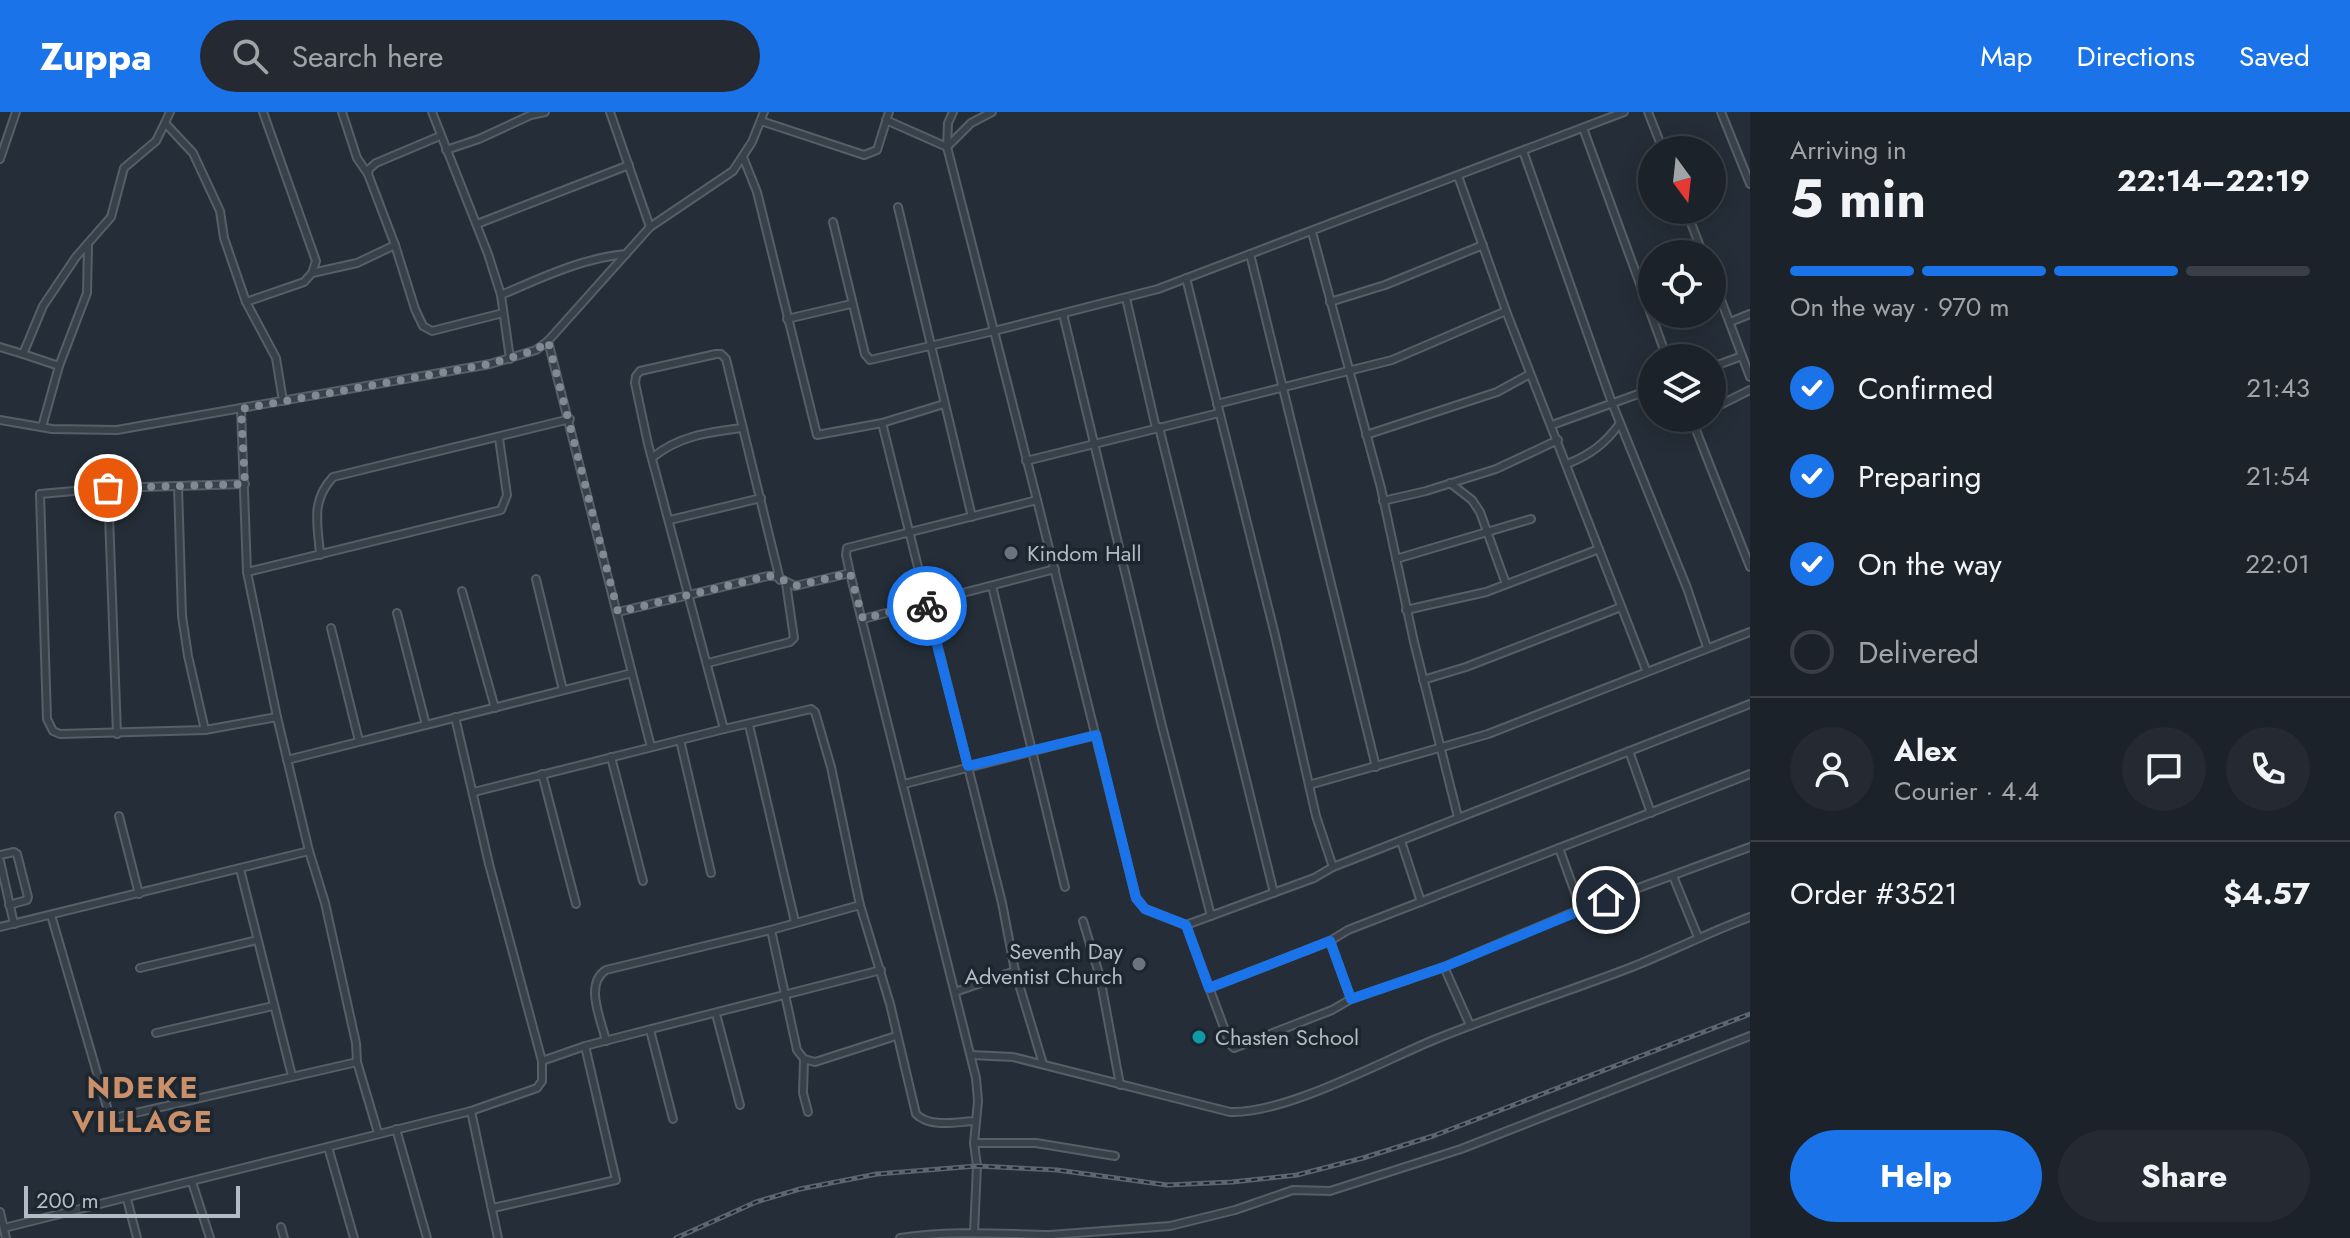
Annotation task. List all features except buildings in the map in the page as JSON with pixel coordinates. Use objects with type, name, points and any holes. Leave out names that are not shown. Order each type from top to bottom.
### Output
[{"type":"street","points":[[0,159],[16,112]]},
{"type":"street","points":[[23,354],[43,306],[76,257],[111,217],[124,168],[156,141],[170,112]]},
{"type":"street","points":[[246,302],[299,285],[312,273],[316,261],[263,112]]},
{"type":"street","points":[[342,112],[357,158],[368,174],[395,245],[423,326],[440,331],[503,313]]},
{"type":"street","points":[[432,112],[477,224],[501,295],[510,359]]},
{"type":"street","points":[[446,150],[545,112]]},
{"type":"street","points":[[611,112],[650,227]]},
{"type":"street","points":[[0,420],[83,431],[117,430],[510,359],[536,350],[548,341],[650,227],[733,171],[764,112]]},
{"type":"street","points":[[761,121],[864,155],[877,150],[889,112]]},
{"type":"street","points":[[953,112],[948,123],[947,147],[1136,898],[1145,909],[1186,925],[1314,878],[1333,867],[1458,817],[1750,704]]},
{"type":"street","points":[[947,147],[959,133],[992,112]]},
{"type":"street","points":[[833,222],[851,304],[865,354],[870,360],[1126,298],[1312,232],[1624,112]]},
{"type":"street","points":[[1648,112],[1657,136]]},
{"type":"street","points":[[1721,112],[1750,184]]},
{"type":"street","points":[[886,120],[947,147]]},
{"type":"street","points":[[165,123],[193,153],[220,211],[224,238],[246,302],[276,358],[283,401]]},
{"type":"street","points":[[1583,128],[1662,344]]},
{"type":"street","points":[[368,174],[376,163],[440,136]]},
{"type":"street","points":[[1523,151],[1612,403],[1687,588],[1707,647]]},
{"type":"street","points":[[743,157],[757,192],[817,435],[882,423],[944,404]]},
{"type":"street","points":[[477,224],[629,165]]},
{"type":"street","points":[[1458,176],[1506,311],[1646,670]]},
{"type":"street","points":[[898,207],[972,517]]},
{"type":"street","points":[[1312,232],[1383,501],[1406,610],[1458,817]]},
{"type":"street","points":[[312,273],[357,263],[395,245]]},
{"type":"street","points":[[1330,302],[1385,285],[1483,245]]},
{"type":"street","points":[[42,427],[59,366],[87,293],[88,246]]},
{"type":"street","points":[[501,295],[563,269],[626,254]]},
{"type":"street","points":[[1250,254],[1376,767]]},
{"type":"street","points":[[1186,278],[1309,785],[1333,867]]},
{"type":"street","points":[[1126,298],[1274,893]]},
{"type":"street","points":[[787,319],[851,304]]},
{"type":"street","points":[[1217,404],[1392,360],[1506,311]]},
{"type":"street","points":[[1726,312],[1750,377]]},
{"type":"street","points":[[1063,314],[1211,916]]},
{"type":"street","points":[[1730,322],[1750,314]]},
{"type":"street","points":[[548,341],[651,747]]},
{"type":"street","points":[[0,347],[59,366]]},
{"type":"street","points":[[708,663],[790,642],[794,638],[783,582],[726,359],[721,354],[640,371],[635,383],[724,729]]},
{"type":"street","points":[[1726,362],[1742,356]]},
{"type":"street","points":[[1366,435],[1486,396],[1530,374]]},
{"type":"street","points":[[1726,402],[1750,390]]},
{"type":"street","points":[[1552,425],[1638,394]]},
{"type":"street","points":[[241,409],[247,572],[287,760],[325,903],[356,1043],[357,1062],[378,1133]]},
{"type":"street","points":[[1026,461],[1219,413]]},
{"type":"street","points":[[320,555],[316,503],[323,487],[333,477],[570,419]]},
{"type":"street","points":[[882,423],[1002,903],[1015,971],[1043,1064]]},
{"type":"street","points":[[1567,464],[1602,445],[1620,423]]},
{"type":"street","points":[[652,458],[673,442],[742,428]]},
{"type":"street","points":[[1697,432],[1750,567]]},
{"type":"street","points":[[247,572],[501,510],[507,495],[499,438]]},
{"type":"street","points":[[1383,501],[1496,469],[1558,440]]},
{"type":"street","points":[[1450,483],[1472,500],[1488,532],[1506,584]]},
{"type":"street","points":[[245,484],[44,492],[38,498],[49,724],[60,734],[117,734],[205,730],[277,717]]},
{"type":"street","points":[[178,486],[182,616],[205,730]]},
{"type":"street","points":[[108,488],[117,734]]},
{"type":"street","points":[[670,520],[761,498]]},
{"type":"street","points":[[974,1233],[977,1166],[974,1121],[978,1101],[971,1055],[846,555],[847,548],[1037,500]]},
{"type":"street","points":[[1396,559],[1531,519]]},
{"type":"street","points":[[1406,610],[1486,592],[1599,549]]},
{"type":"street","points":[[863,619],[1055,569]]},
{"type":"street","points":[[618,612],[768,576],[795,586],[850,573]]},
{"type":"street","points":[[536,579],[563,690]]},
{"type":"street","points":[[992,586],[1065,887]]},
{"type":"street","points":[[462,591],[495,708]]},
{"type":"street","points":[[1423,680],[1466,667],[1621,607]]},
{"type":"street","points":[[397,613],[426,725]]},
{"type":"street","points":[[331,628],[359,741]]},
{"type":"street","points":[[1309,785],[1488,734],[1750,632]]},
{"type":"street","points":[[287,760],[632,673]]},
{"type":"street","points":[[474,792],[724,729],[805,710],[815,712],[831,767],[860,905],[881,970],[916,1114],[932,1123],[974,1121]]},
{"type":"street","points":[[4,1228],[471,1111],[537,1088],[542,1081],[542,1061],[489,864],[455,717]]},
{"type":"street","points":[[749,725],[795,922]]},
{"type":"street","points":[[904,784],[1096,735]]},
{"type":"street","points":[[680,740],[711,873]]},
{"type":"street","points":[[1629,751],[1651,813]]},
{"type":"street","points":[[611,757],[643,881]]},
{"type":"street","points":[[542,774],[576,904]]},
{"type":"street","points":[[1209,988],[1330,941],[1348,930],[1750,774]]},
{"type":"street","points":[[119,816],[139,894]]},
{"type":"street","points":[[1401,841],[1421,902]]},
{"type":"street","points":[[1186,925],[1234,1048],[1332,1010],[1351,999],[1444,967],[1581,909],[1750,847]]},
{"type":"street","points":[[1559,848],[1581,909]]},
{"type":"street","points":[[0,927],[309,851]]},
{"type":"street","points":[[9,905],[28,897],[14,852],[0,858],[9,905],[14,924]]},
{"type":"street","points":[[240,869],[292,1076]]},
{"type":"street","points":[[1673,876],[1698,937]]},
{"type":"street","points":[[606,1041],[593,986],[597,976],[606,970],[860,905]]},
{"type":"street","points":[[51,915],[109,1114],[118,1117],[357,1062]]},
{"type":"street","points":[[971,1055],[1013,1057],[1230,1112],[1247,1112],[1336,1083],[1470,1025],[1644,962],[1750,917]]},
{"type":"street","points":[[1083,921],[1100,977],[1120,1085]]},
{"type":"street","points":[[771,930],[797,1050],[804,1059],[815,1062],[896,1036]]},
{"type":"street","points":[[140,968],[257,940]]},
{"type":"street","points":[[1330,941],[1351,999]]},
{"type":"street","points":[[1444,967],[1470,1025]]},
{"type":"street","points":[[542,1061],[585,1046],[881,970]]},
{"type":"street","points":[[955,992],[1015,971]]},
{"type":"street","points":[[156,1033],[273,1006]]},
{"type":"street","points":[[716,1014],[740,1105]]},
{"type":"street","points":[[650,1030],[673,1119]]},
{"type":"street","points":[[900,1238],[974,1233],[1051,1237],[1170,1226],[1235,1210],[1293,1190],[1330,1191],[1461,1149],[1750,1036]]},
{"type":"street","points":[[493,1208],[616,1180],[585,1046]]},
{"type":"street","points":[[804,1059],[803,1093],[808,1112]]},
{"type":"street","points":[[471,1111],[498,1238]]},
{"type":"street","points":[[396,1129],[427,1238]]},
{"type":"street","points":[[974,1143],[1036,1143],[1115,1156]]},
{"type":"street","points":[[328,1147],[354,1238]]},
{"type":"street","points":[[192,1182],[210,1238]]},
{"type":"street","points":[[127,1199],[137,1238]]},
{"type":"street","points":[[0,1212],[6,1238]]},
{"type":"street","points":[[281,1227],[284,1238]]},
{"type":"railway","points":[[676,1238],[756,1202],[800,1189],[877,1174],[977,1166],[1057,1170],[1167,1185],[1297,1175],[1433,1136],[1750,1014]]},
{"type":"way so far","points":[[108,488],[245,484],[241,409],[490,364],[536,350],[548,341],[618,612],[768,576],[775,576],[795,586],[850,573],[863,619],[926,602],[927,606]]},
{"type":"place","name":"Kindom Hall","points":[[1011,553]]},
{"type":"place","name":"Seventh Day Adventist Church","points":[[1139,964]]},
{"type":"place","name":"Chasten School","points":[[1199,1037]]},
{"type":"district","name":"NDEKE VILLAGE","points":[[143,1104]]},
{"type":"route","points":[[927,606],[968,766],[1096,735],[1136,898],[1145,909],[1186,925],[1209,988],[1330,941],[1351,999],[1444,967],[1606,900]]}]
